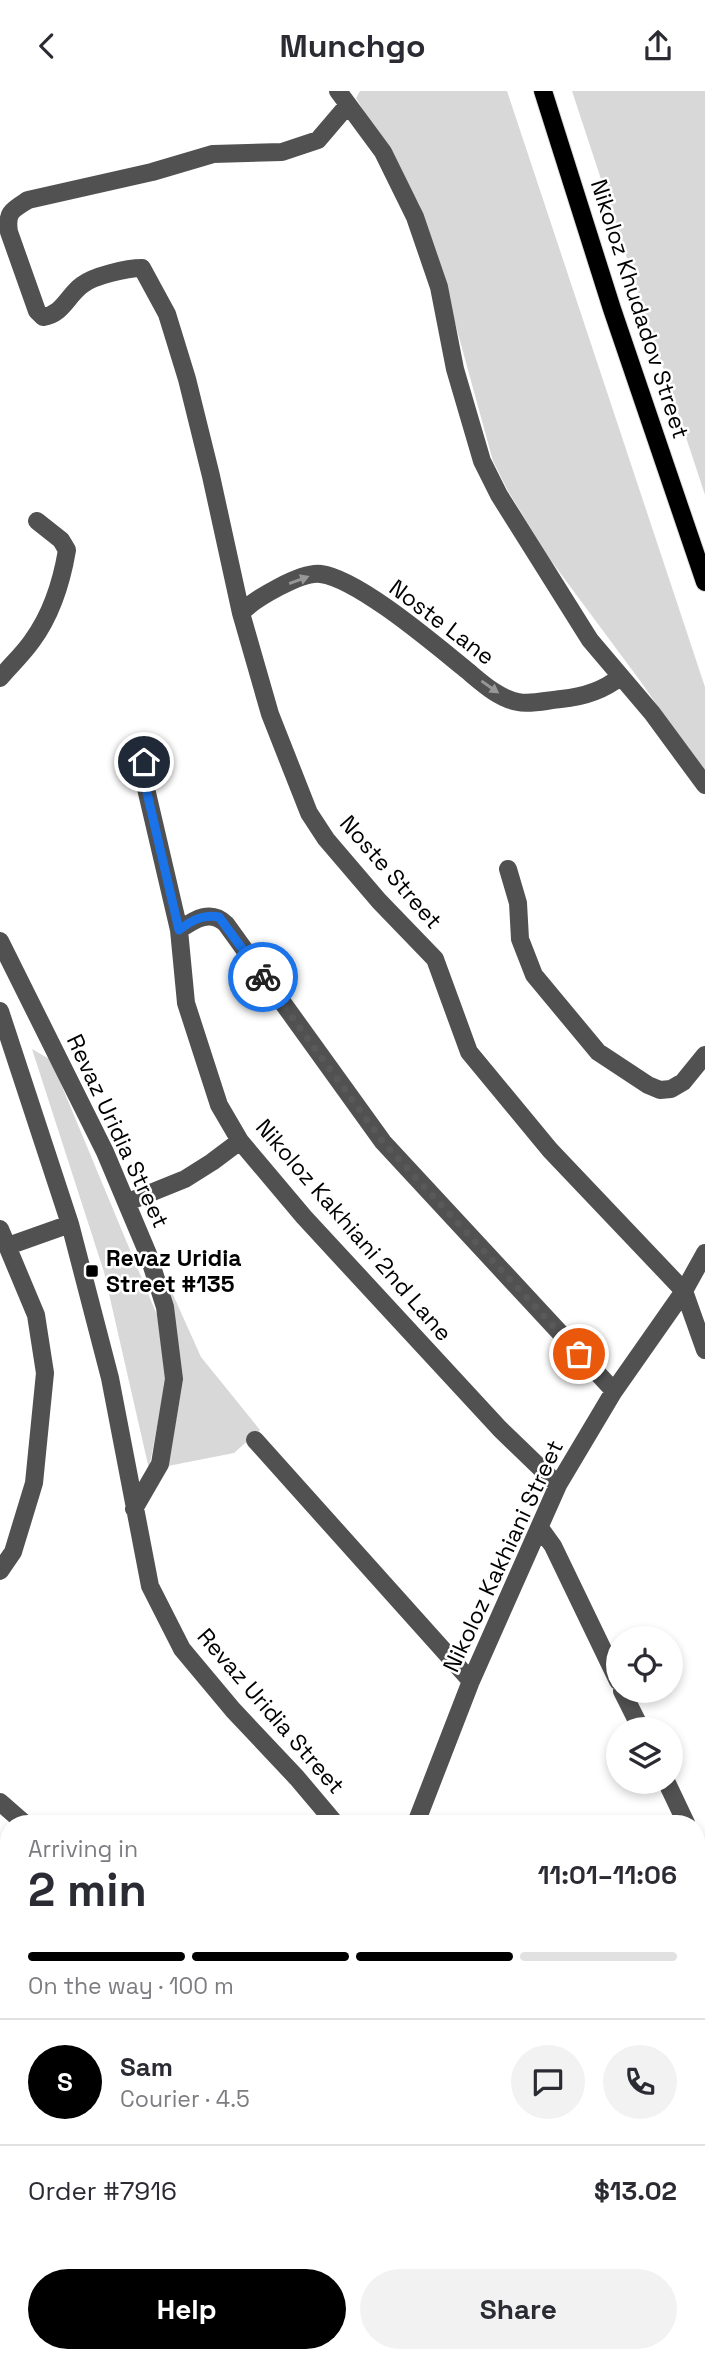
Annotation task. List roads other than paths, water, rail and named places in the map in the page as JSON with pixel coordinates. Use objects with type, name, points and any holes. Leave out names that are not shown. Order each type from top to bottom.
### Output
[{"type":"main road","name":"Nikoloz Khudadov Street","points":[[543,91],[612,309],[705,582]]},
{"type":"street","name":"Noste Street","points":[[343,99],[318,139],[282,152],[213,154],[152,172],[28,200],[11,211],[7,221],[15,251],[37,311],[43,317],[52,316],[61,310],[83,284],[131,268],[142,268],[167,314],[187,379],[241,613],[270,714],[309,813],[326,839],[379,901],[435,959],[469,1052],[550,1150],[684,1291],[705,1350]]},
{"type":"street","points":[[343,99],[383,152],[415,217],[439,287],[455,369],[482,461],[499,495],[590,640],[652,713],[705,785]]},
{"type":"street","points":[[0,678],[43,624],[64,572],[67,549],[61,540],[37,520]]},
{"type":"street","name":"Noste Lane","points":[[241,613],[264,594],[319,573],[344,582],[404,620],[495,692],[519,703],[569,698],[607,687],[620,677]]},
{"type":"street","name":"Nikoloz Kakhiani 2nd Lane","points":[[144,762],[144,780],[179,930],[186,1003],[219,1105],[240,1141],[304,1217],[500,1429],[558,1485]]},
{"type":"street","points":[[508,869],[518,903],[520,939],[534,975],[598,1052],[660,1090],[671,1089],[683,1082],[705,1055]]},
{"type":"street","points":[[179,930],[192,920],[209,915],[219,917],[226,924],[383,1142],[614,1391]]},
{"type":"street","name":"Revaz Uridia Street","points":[[0,941],[128,1202],[164,1307],[174,1379],[160,1464],[134,1509]]},
{"type":"street","name":"Revaz Uridia Street","points":[[0,1011],[70,1224],[110,1378],[150,1586],[182,1650],[328,1815]]},
{"type":"street","points":[[128,1202],[185,1179],[212,1163],[240,1141]]},
{"type":"street","points":[[8,1246],[70,1224]]},
{"type":"street","points":[[0,1229],[36,1315],[45,1373],[34,1483],[13,1552],[0,1571]]},
{"type":"street","name":"Nikoloz Kakhiani Street","points":[[419,1815],[471,1681],[558,1485],[614,1391],[684,1291],[705,1253]]},
{"type":"street","points":[[255,1440],[471,1681]]},
{"type":"street","points":[[540,1528],[553,1546],[606,1656]]},
{"type":"street","points":[[672,1794],[682,1815]]},
{"type":"street","points":[[0,1802],[15,1815]]},
{"type":"place","name":"Revaz Uridia Street #135","points":[[92,1271]]}]
